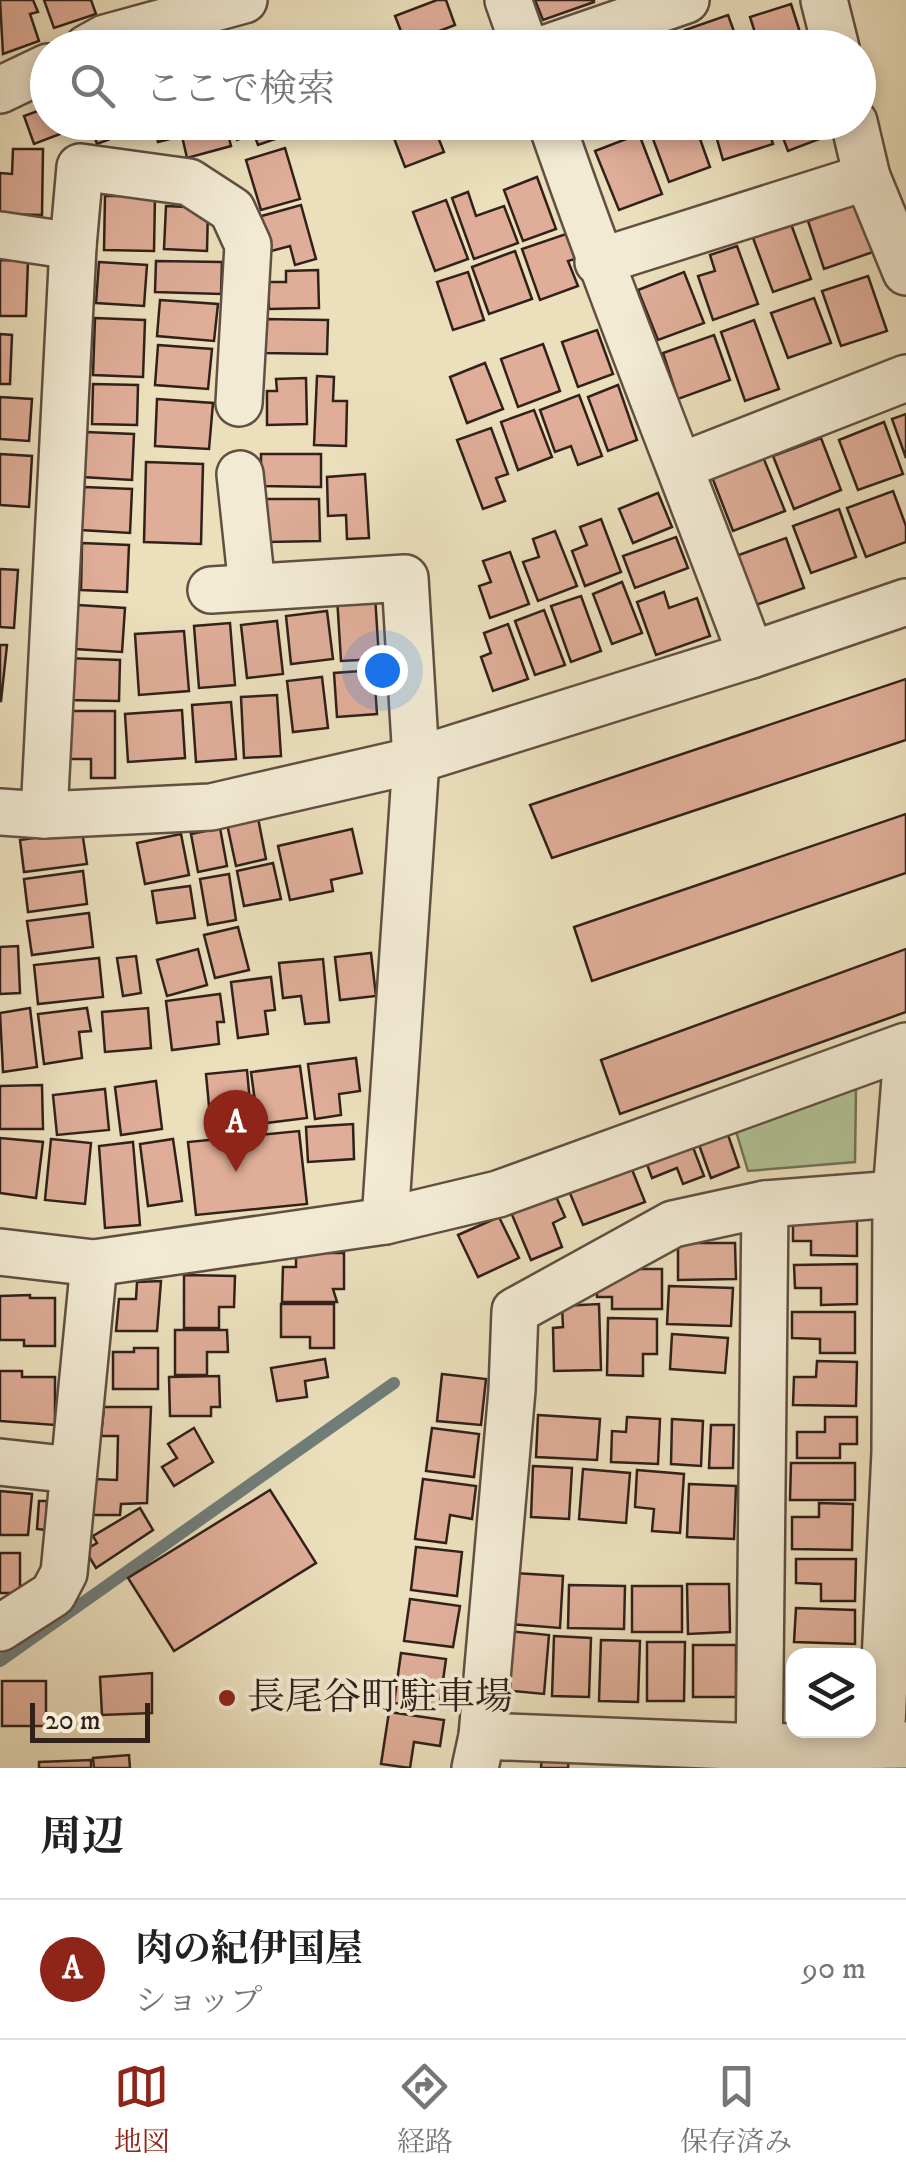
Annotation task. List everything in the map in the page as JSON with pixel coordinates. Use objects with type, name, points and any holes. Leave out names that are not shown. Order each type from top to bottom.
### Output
[{"type":"street","points":[[135,30],[244,0]]},
{"type":"street","points":[[508,0],[519,30]]},
{"type":"street","points":[[599,30],[686,0]]},
{"type":"street","points":[[824,0],[832,30]]},
{"type":"street","points":[[0,90],[30,76]]},
{"type":"street","points":[[557,140],[598,262],[751,656]]},
{"type":"street","points":[[858,140],[867,177],[906,272]]},
{"type":"street","points":[[44,815],[72,246],[80,167],[189,182],[232,210],[248,244],[239,402]]},
{"type":"street","points":[[598,262],[867,177]]},
{"type":"street","points":[[0,235],[72,246]]},
{"type":"street","points":[[680,466],[906,378]]},
{"type":"street","points":[[240,474],[231,588],[405,578],[416,760],[384,1222]]},
{"type":"street","points":[[0,812],[44,815],[210,807],[416,760],[751,656],[906,602]]},
{"type":"street","points":[[0,1252],[94,1262],[384,1222],[498,1194],[906,1046]]},
{"type":"street","points":[[896,1194],[766,1204],[674,1224],[515,1311],[512,1390],[478,1752],[758,1758],[894,1745],[900,1452],[896,1194],[906,1066]]},
{"type":"street","points":[[758,1758],[766,1204]]},
{"type":"street","points":[[0,1628],[53,1594],[64,1572],[94,1262]]},
{"type":"street","points":[[0,1462],[72,1470]]},
{"type":"green space","points":[[844,1081],[856,1089],[855,1162],[748,1171],[735,1128]]},
{"type":"building","points":[[0,0],[33,0],[38,12],[30,14],[35,30],[30,30],[30,44],[3,54]]},
{"type":"building","points":[[44,0],[91,0],[96,14],[54,28]]},
{"type":"building","points":[[446,0],[455,25],[442,30],[400,30],[395,16]]},
{"type":"building","points":[[535,0],[594,0],[594,2],[543,20]]},
{"type":"building","points":[[791,4],[799,30],[754,30],[750,17]]},
{"type":"building","points":[[728,15],[733,30],[685,30]]},
{"type":"building","points":[[183,140],[230,140],[231,146],[187,158]]},
{"type":"building","points":[[395,140],[439,140],[444,152],[405,167]]},
{"type":"building","points":[[623,140],[641,140],[662,194],[619,210],[595,151]]},
{"type":"building","points":[[653,140],[700,140],[710,167],[669,182]]},
{"type":"building","points":[[717,140],[772,140],[773,144],[723,160]]},
{"type":"building","points":[[784,140],[817,140],[788,151]]},
{"type":"building","points":[[285,148],[300,199],[261,210],[246,160]]},
{"type":"building","points":[[13,149],[43,149],[42,215],[0,214],[0,173],[12,174]]},
{"type":"building","points":[[537,177],[556,229],[523,241],[504,190]]},
{"type":"building","points":[[468,192],[476,216],[504,206],[518,243],[474,259],[452,198]]},
{"type":"building","points":[[105,196],[155,196],[154,251],[104,250]]},
{"type":"building","points":[[446,200],[468,259],[435,271],[413,212]]},
{"type":"building","points":[[856,203],[873,252],[824,269],[808,221]]},
{"type":"building","points":[[301,205],[316,259],[295,265],[290,246],[260,254],[251,219]]},
{"type":"building","points":[[166,206],[208,208],[207,251],[164,249]]},
{"type":"building","points":[[791,224],[811,279],[773,292],[753,238]]},
{"type":"building","points":[[566,234],[575,259],[568,261],[578,286],[540,300],[522,249]]},
{"type":"building","points":[[737,246],[758,304],[713,320],[698,276],[715,271],[710,255]]},
{"type":"building","points":[[515,251],[532,299],[489,314],[472,267]]},
{"type":"building","points":[[0,260],[28,261],[26,316],[0,316]]},
{"type":"building","points":[[156,261],[222,262],[221,294],[155,292]]},
{"type":"building","points":[[99,262],[147,265],[144,306],[96,303]]},
{"type":"building","points":[[318,270],[319,308],[269,309],[268,282],[286,282],[286,271]]},
{"type":"building","points":[[468,272],[484,320],[453,330],[437,282]]},
{"type":"building","points":[[684,272],[704,323],[658,340],[638,290]]},
{"type":"building","points":[[868,276],[887,331],[841,346],[822,291]]},
{"type":"building","points":[[814,298],[831,343],[788,358],[771,313]]},
{"type":"building","points":[[160,300],[218,304],[214,341],[157,336]]},
{"type":"building","points":[[95,318],[145,320],[143,377],[93,375]]},
{"type":"building","points":[[263,319],[328,320],[327,354],[262,353]]},
{"type":"building","points":[[754,320],[779,389],[745,401],[721,332]]},
{"type":"building","points":[[597,330],[613,374],[578,387],[562,342]]},
{"type":"building","points":[[0,334],[12,335],[10,384],[0,384]]},
{"type":"building","points":[[714,335],[730,380],[678,399],[663,353]]},
{"type":"building","points":[[543,344],[560,391],[518,407],[501,359]]},
{"type":"building","points":[[158,345],[212,349],[208,389],[155,385]]},
{"type":"building","points":[[485,363],[503,409],[467,423],[450,377]]},
{"type":"building","points":[[317,376],[334,377],[333,401],[347,401],[346,446],[314,445]]},
{"type":"building","points":[[306,378],[307,424],[267,425],[267,391],[277,391],[276,379]]},
{"type":"building","points":[[93,384],[138,385],[137,425],[92,424]]},
{"type":"building","points":[[618,385],[637,440],[608,451],[588,397]]},
{"type":"building","points":[[579,395],[602,456],[578,465],[571,446],[555,452],[540,410]]},
{"type":"building","points":[[0,397],[32,399],[29,441],[0,439]]},
{"type":"building","points":[[157,399],[213,403],[209,449],[155,446]]},
{"type":"building","points":[[534,410],[552,457],[518,470],[501,422]]},
{"type":"building","points":[[906,414],[906,458],[892,419]]},
{"type":"building","points":[[884,422],[903,474],[858,490],[839,440]]},
{"type":"building","points":[[491,428],[508,474],[496,478],[505,501],[483,509],[457,440]]},
{"type":"building","points":[[85,432],[134,434],[132,480],[82,477]]},
{"type":"building","points":[[821,438],[841,490],[794,509],[773,456]]},
{"type":"building","points":[[0,454],[32,456],[29,507],[0,505]]},
{"type":"building","points":[[261,454],[321,454],[321,487],[261,486]]},
{"type":"building","points":[[763,457],[785,511],[733,531],[712,477]]},
{"type":"building","points":[[146,462],[203,464],[201,544],[144,542]]},
{"type":"building","points":[[365,474],[369,538],[347,539],[346,515],[328,516],[327,477]]},
{"type":"building","points":[[84,487],[132,489],[130,533],[81,530]]},
{"type":"building","points":[[893,491],[906,526],[906,542],[866,557],[847,508]]},
{"type":"building","points":[[658,493],[672,527],[633,543],[619,509]]},
{"type":"building","points":[[266,499],[319,499],[320,541],[267,542]]},
{"type":"building","points":[[839,509],[856,557],[811,573],[793,526]]},
{"type":"building","points":[[601,519],[621,572],[585,586],[572,551],[587,545],[580,527]]},
{"type":"building","points":[[555,531],[577,586],[538,601],[523,562],[539,557],[533,539]]},
{"type":"building","points":[[676,537],[688,568],[635,588],[623,556]]},
{"type":"building","points":[[786,538],[804,588],[753,606],[736,556]]},
{"type":"building","points":[[82,543],[129,545],[127,592],[81,590]]},
{"type":"building","points":[[510,552],[529,604],[490,618],[479,586],[491,582],[483,561]]},
{"type":"building","points":[[0,569],[18,570],[14,628],[0,627]]},
{"type":"building","points":[[622,582],[642,633],[612,644],[593,594]]},
{"type":"building","points":[[664,592],[669,608],[697,598],[710,636],[656,655],[637,602]]},
{"type":"building","points":[[375,595],[379,659],[341,661],[337,597]]},
{"type":"building","points":[[581,596],[601,651],[571,662],[551,606]]},
{"type":"building","points":[[78,605],[125,608],[122,652],[75,649]]},
{"type":"building","points":[[544,610],[565,665],[535,675],[515,621]]},
{"type":"building","points":[[327,611],[333,659],[291,664],[286,616]]},
{"type":"building","points":[[277,621],[283,674],[247,678],[241,625]]},
{"type":"building","points":[[230,623],[235,685],[199,688],[194,626]]},
{"type":"building","points":[[508,624],[528,679],[493,691],[481,657],[491,653],[484,633]]},
{"type":"building","points":[[184,631],[189,691],[139,695],[135,634]]},
{"type":"building","points":[[0,645],[7,645],[1,701],[0,701]]},
{"type":"building","points":[[66,658],[120,660],[119,701],[65,700]]},
{"type":"building","points":[[374,670],[377,714],[337,717],[334,673]]},
{"type":"building","points":[[322,677],[328,728],[293,732],[287,681]]},
{"type":"building","points":[[906,679],[906,740],[552,858],[530,805]]},
{"type":"building","points":[[277,695],[281,756],[244,758],[241,697]]},
{"type":"building","points":[[231,702],[236,759],[196,762],[192,705]]},
{"type":"building","points":[[182,710],[185,758],[128,762],[125,714]]},
{"type":"building","points":[[59,711],[115,711],[115,778],[91,778],[91,759],[59,759]]},
{"type":"building","points":[[906,814],[906,873],[592,981],[574,927]]},
{"type":"building","points":[[258,818],[266,859],[236,866],[227,824]]},
{"type":"building","points":[[220,828],[227,866],[198,872],[191,834]]},
{"type":"building","points":[[352,829],[362,873],[331,880],[333,891],[290,900],[278,846]]},
{"type":"building","points":[[82,831],[87,864],[24,872],[20,840]]},
{"type":"building","points":[[181,834],[189,875],[145,884],[137,843]]},
{"type":"building","points":[[273,863],[281,899],[244,906],[237,871]]},
{"type":"building","points":[[83,871],[87,904],[28,912],[24,879]]},
{"type":"building","points":[[229,874],[236,920],[208,925],[200,879]]},
{"type":"building","points":[[190,886],[195,918],[157,923],[152,891]]},
{"type":"building","points":[[89,913],[93,947],[32,955],[27,921]]},
{"type":"building","points":[[238,927],[249,970],[215,978],[204,935]]},
{"type":"building","points":[[18,946],[20,993],[0,994],[0,947]]},
{"type":"building","points":[[198,949],[207,985],[167,996],[157,960]]},
{"type":"building","points":[[906,949],[906,1012],[620,1114],[601,1060]]},
{"type":"building","points":[[371,953],[376,996],[340,1000],[335,957]]},
{"type":"building","points":[[136,956],[141,993],[123,996],[117,958]]},
{"type":"building","points":[[99,958],[103,997],[38,1004],[34,965]]},
{"type":"building","points":[[323,959],[329,1022],[305,1024],[301,996],[283,998],[279,963]]},
{"type":"building","points":[[271,977],[275,1010],[265,1011],[268,1034],[238,1038],[231,982]]},
{"type":"building","points":[[220,994],[224,1022],[217,1022],[219,1044],[172,1050],[166,1001]]},
{"type":"building","points":[[30,1008],[37,1067],[3,1072],[0,1013]]},
{"type":"building","points":[[87,1008],[91,1031],[79,1032],[82,1058],[44,1064],[38,1014]]},
{"type":"building","points":[[148,1008],[151,1048],[105,1052],[102,1012]]},
{"type":"building","points":[[356,1058],[360,1091],[339,1094],[341,1115],[315,1119],[308,1064]]},
{"type":"building","points":[[300,1066],[307,1118],[258,1124],[251,1072]]},
{"type":"building","points":[[247,1070],[252,1124],[211,1127],[206,1074]]},
{"type":"building","points":[[156,1081],[162,1129],[121,1135],[115,1087]]},
{"type":"building","points":[[42,1085],[43,1129],[0,1129],[0,1086]]},
{"type":"building","points":[[105,1089],[109,1130],[57,1135],[53,1095]]},
{"type":"building","points":[[353,1124],[354,1159],[308,1162],[306,1127]]},
{"type":"building","points":[[299,1131],[307,1204],[196,1215],[188,1142]]},
{"type":"building","points":[[727,1132],[739,1167],[711,1178],[698,1142]]},
{"type":"building","points":[[0,1138],[43,1142],[36,1198],[0,1193]]},
{"type":"building","points":[[51,1139],[91,1143],[85,1204],[45,1200]]},
{"type":"building","points":[[173,1139],[182,1201],[148,1206],[140,1144]]},
{"type":"building","points":[[133,1142],[140,1225],[105,1228],[99,1146]]},
{"type":"building","points":[[691,1142],[704,1176],[683,1184],[677,1168],[652,1178],[645,1159]]},
{"type":"building","points":[[629,1162],[645,1202],[583,1225],[567,1186]]},
{"type":"building","points":[[554,1192],[565,1217],[553,1223],[562,1247],[531,1260],[510,1210]]},
{"type":"building","points":[[793,1216],[857,1217],[857,1256],[811,1255],[811,1241],[793,1241]]},
{"type":"building","points":[[499,1217],[519,1258],[478,1277],[458,1235]]},
{"type":"building","points":[[678,1243],[735,1243],[736,1279],[678,1280]]},
{"type":"building","points":[[296,1253],[344,1253],[344,1289],[333,1289],[337,1302],[282,1302],[283,1267],[296,1267]]},
{"type":"building","points":[[857,1264],[857,1304],[821,1305],[821,1288],[795,1288],[794,1265]]},
{"type":"building","points":[[597,1269],[662,1269],[662,1309],[612,1309],[612,1297],[597,1297]]},
{"type":"building","points":[[184,1275],[235,1276],[234,1307],[219,1307],[219,1328],[184,1328]]},
{"type":"building","points":[[161,1281],[157,1331],[116,1331],[119,1299],[136,1299],[137,1282]]},
{"type":"building","points":[[669,1286],[733,1288],[731,1326],[667,1324]]},
{"type":"building","points":[[0,1296],[55,1298],[55,1346],[24,1346],[24,1340],[0,1340]]},
{"type":"building","points":[[281,1304],[334,1304],[334,1348],[310,1348],[310,1337],[281,1337]]},
{"type":"building","points":[[599,1304],[601,1370],[554,1371],[553,1328],[563,1327],[562,1306]]},
{"type":"building","points":[[792,1312],[855,1312],[855,1353],[820,1353],[820,1339],[792,1338]]},
{"type":"building","points":[[608,1318],[657,1319],[657,1354],[643,1354],[643,1376],[607,1375]]},
{"type":"building","points":[[175,1330],[227,1330],[228,1352],[207,1352],[207,1375],[175,1375]]},
{"type":"building","points":[[672,1334],[728,1338],[725,1373],[670,1369]]},
{"type":"building","points":[[134,1348],[158,1348],[158,1389],[113,1389],[113,1352],[134,1352]]},
{"type":"building","points":[[325,1359],[328,1377],[305,1381],[307,1397],[277,1401],[271,1368]]},
{"type":"building","points":[[817,1361],[857,1362],[856,1406],[793,1405],[794,1377],[816,1377]]},
{"type":"building","points":[[0,1371],[22,1371],[22,1377],[55,1377],[55,1425],[0,1421]]},
{"type":"building","points":[[442,1374],[486,1379],[481,1425],[437,1421]]},
{"type":"building","points":[[219,1376],[220,1407],[211,1407],[211,1416],[170,1416],[169,1377]]},
{"type":"building","points":[[104,1407],[151,1407],[147,1503],[121,1504],[120,1515],[93,1515],[94,1479],[117,1480],[118,1436],[101,1436]]},
{"type":"building","points":[[538,1415],[600,1419],[597,1460],[536,1457]]},
{"type":"building","points":[[627,1417],[660,1419],[658,1464],[611,1462],[612,1431],[626,1432]]},
{"type":"building","points":[[825,1417],[857,1417],[857,1444],[840,1444],[840,1458],[797,1458],[797,1432],[825,1432]]},
{"type":"building","points":[[672,1419],[703,1421],[701,1466],[671,1464]]},
{"type":"building","points":[[711,1425],[734,1425],[733,1468],[709,1468]]},
{"type":"building","points":[[194,1428],[213,1462],[174,1486],[162,1467],[177,1458],[168,1444]]},
{"type":"building","points":[[432,1428],[479,1434],[474,1477],[426,1471]]},
{"type":"building","points":[[791,1463],[855,1463],[855,1500],[790,1500]]},
{"type":"building","points":[[533,1466],[572,1468],[569,1519],[531,1517]]},
{"type":"building","points":[[583,1469],[630,1473],[626,1523],[579,1519]]},
{"type":"building","points":[[637,1470],[684,1474],[680,1533],[652,1531],[654,1509],[635,1507]]},
{"type":"building","points":[[423,1479],[476,1486],[472,1519],[450,1515],[446,1543],[415,1539]]},
{"type":"building","points":[[689,1484],[736,1486],[734,1539],[687,1537]]},
{"type":"building","points":[[270,1490],[316,1563],[174,1651],[128,1578]]},
{"type":"building","points":[[0,1491],[32,1494],[28,1535],[0,1535]]},
{"type":"building","points":[[39,1501],[47,1501],[46,1530],[37,1529]]},
{"type":"building","points":[[819,1503],[853,1504],[852,1550],[792,1549],[792,1517],[819,1517]]},
{"type":"building","points":[[140,1508],[153,1530],[96,1568],[85,1550],[97,1543],[93,1536]]},
{"type":"building","points":[[416,1547],[462,1552],[457,1596],[411,1590]]},
{"type":"building","points":[[0,1553],[20,1553],[20,1593],[0,1593]]},
{"type":"building","points":[[796,1559],[856,1559],[855,1601],[821,1601],[821,1584],[796,1583]]},
{"type":"building","points":[[514,1573],[563,1576],[560,1628],[510,1624]]},
{"type":"building","points":[[687,1584],[729,1584],[730,1632],[688,1634]]},
{"type":"building","points":[[569,1585],[625,1586],[624,1629],[568,1628]]},
{"type":"building","points":[[632,1586],[682,1586],[682,1632],[632,1632]]},
{"type":"building","points":[[410,1599],[460,1606],[453,1647],[404,1641]]},
{"type":"building","points":[[796,1608],[855,1610],[855,1644],[794,1642]]},
{"type":"building","points":[[508,1631],[549,1635],[544,1694],[503,1690]]},
{"type":"building","points":[[554,1636],[591,1638],[589,1697],[552,1696]]},
{"type":"building","points":[[601,1640],[640,1641],[638,1702],[599,1701]]},
{"type":"building","points":[[647,1642],[685,1642],[684,1701],[647,1701]]},
{"type":"building","points":[[693,1645],[736,1645],[736,1697],[693,1697]]},
{"type":"building","points":[[401,1653],[446,1659],[439,1709],[394,1703]]},
{"type":"building","points":[[152,1673],[152,1713],[102,1715],[100,1677]]},
{"type":"building","points":[[2,1681],[46,1681],[46,1726],[2,1726]]},
{"type":"building","points":[[389,1712],[444,1720],[440,1746],[414,1742],[410,1768],[381,1764]]},
{"type":"building","points":[[542,1754],[569,1755],[568,1768],[541,1768]]},
{"type":"building","points":[[129,1755],[130,1768],[94,1768],[93,1758]]},
{"type":"building","points":[[91,1760],[91,1768],[39,1768],[39,1762]]},
{"type":"waterway","points":[[0,1661],[394,1383]]},
{"type":"place","name":"肉の紀伊国屋","points":[[236,1172]]},
{"type":"place","name":"長尾谷町駐車場","points":[[227,1698]]}]
